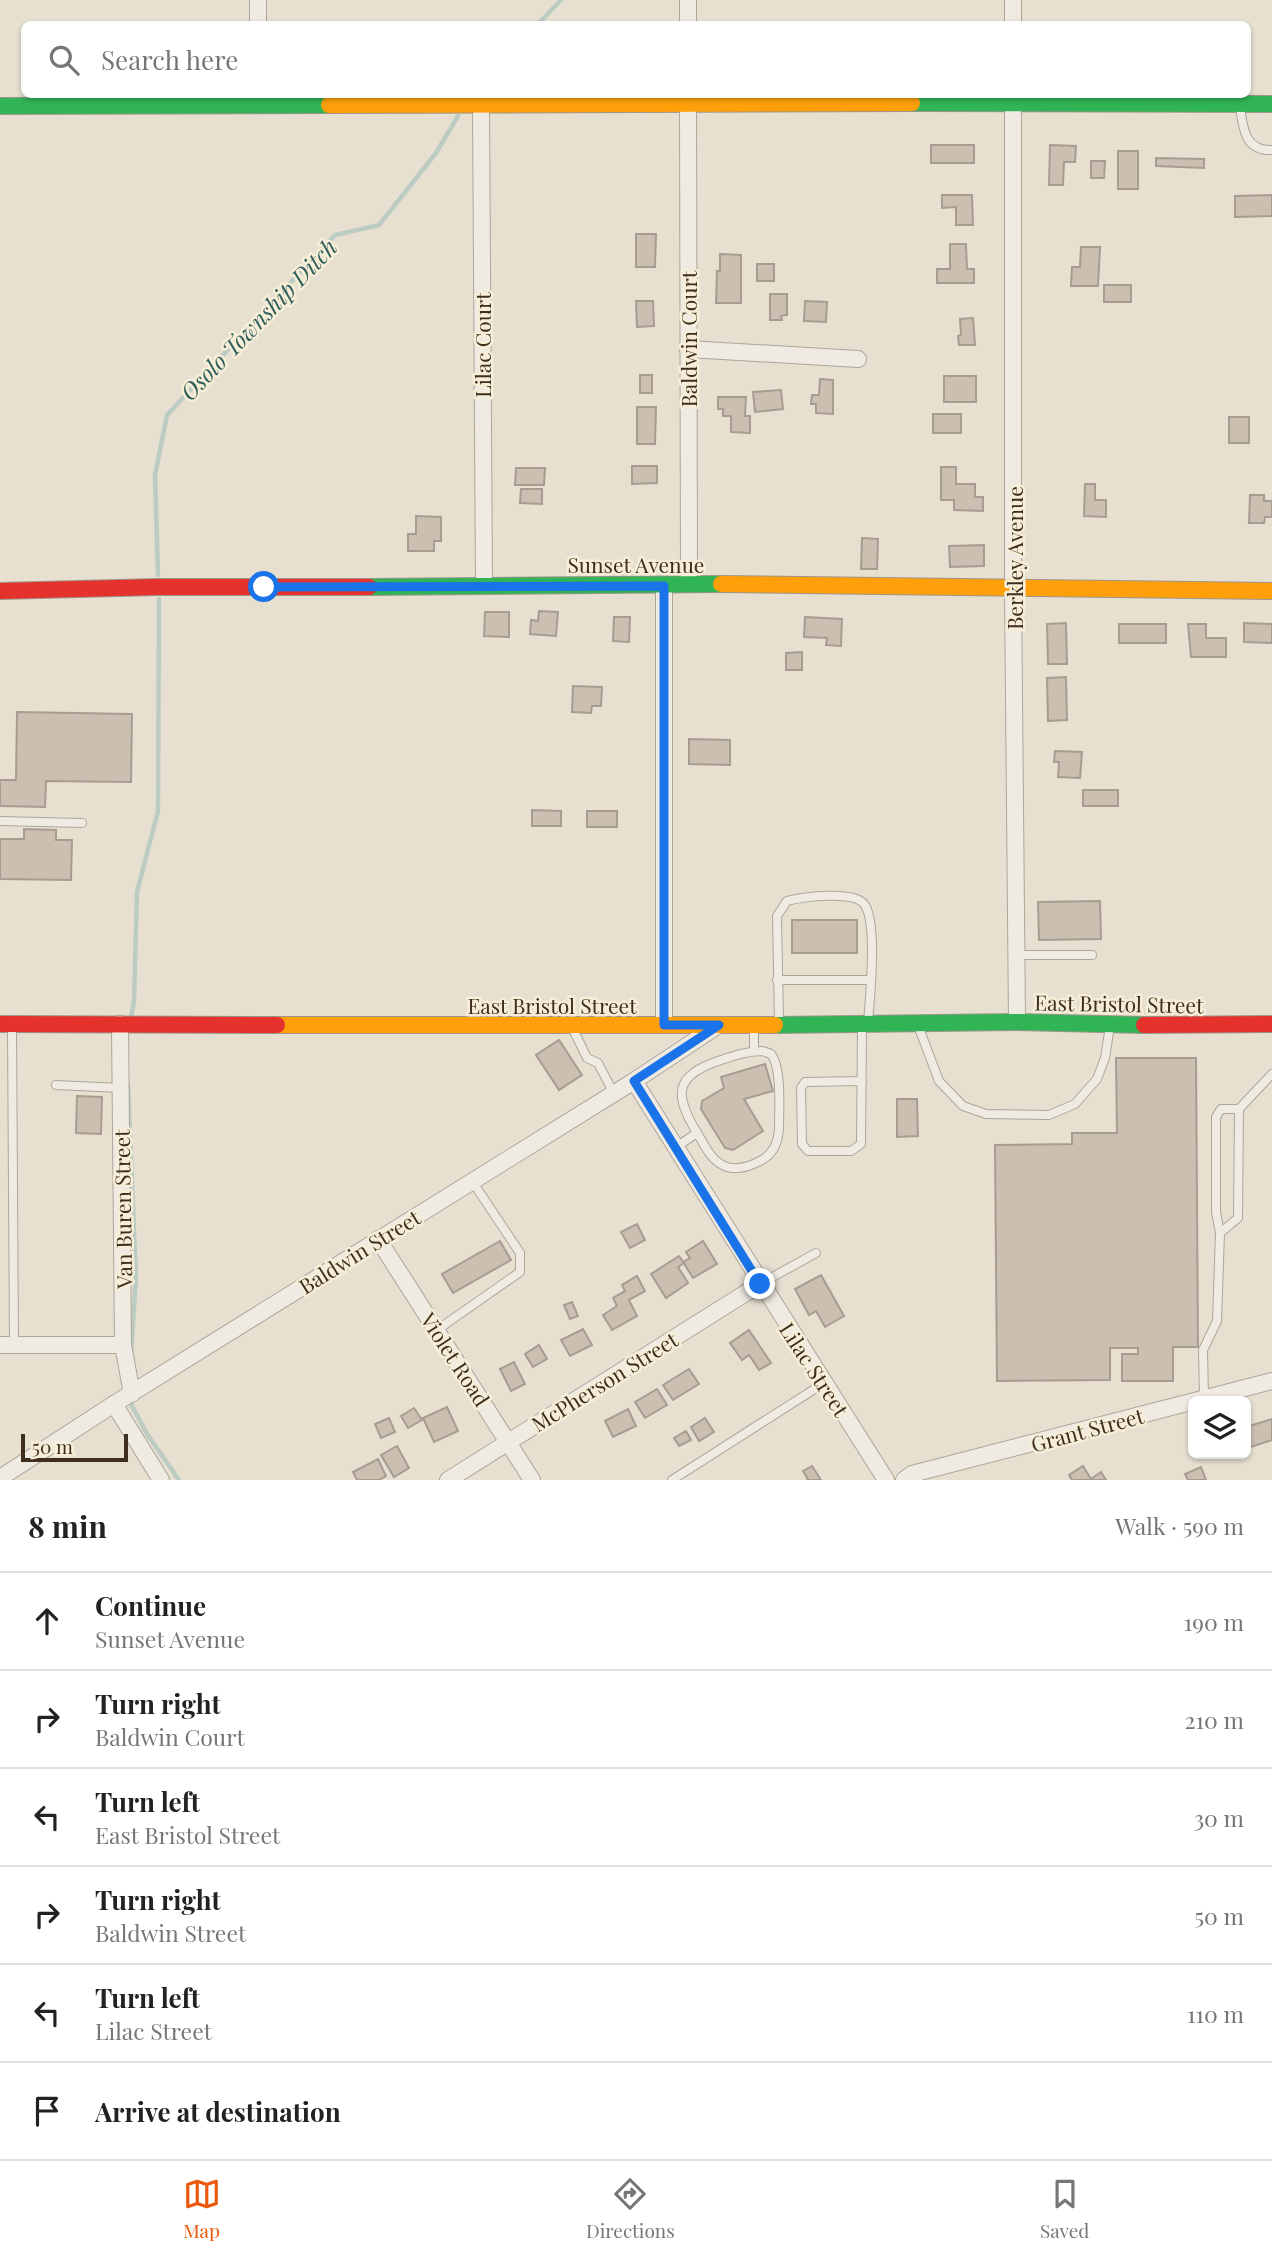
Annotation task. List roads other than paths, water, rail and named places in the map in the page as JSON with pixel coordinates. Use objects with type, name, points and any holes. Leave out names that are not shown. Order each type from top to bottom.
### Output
[{"type":"street","points":[[258,0],[258,21]]},
{"type":"street","points":[[688,0],[688,21]]},
{"type":"street","points":[[1013,0],[1013,21]]},
{"type":"street","points":[[0,106],[258,100],[481,105],[688,99],[1272,104]]},
{"type":"street","name":"Baldwin Court","points":[[688,99],[689,584]]},
{"type":"street","name":"Berkley Avenue","points":[[1013,100],[1013,589],[1017,1022]]},
{"type":"street","name":"Lilac Court","points":[[481,105],[484,585]]},
{"type":"street","points":[[688,349],[858,359]]},
{"type":"street","name":"Sunset Avenue","points":[[0,591],[157,587],[689,584],[1272,592]]},
{"type":"street","points":[[664,586],[664,1025]]},
{"type":"street","name":"East Bristol Street","points":[[6,1024],[1272,1024]]},
{"type":"street","name":"Van Buren Street","points":[[120,1024],[123,1345],[132,1394]]},
{"type":"street","name":"Baldwin Street","points":[[0,1478],[719,1025]]},
{"type":"street","name":"Lilac Street","points":[[634,1081],[886,1480]]},
{"type":"street","name":"Violet Road","points":[[378,1239],[532,1480]]},
{"type":"street","name":"McPherson Street","points":[[449,1480],[760,1284]]},
{"type":"street","points":[[7,1345],[123,1345]]},
{"type":"street","name":"Grant Street","points":[[1212,1396],[1272,1381]]},
{"type":"street","name":"Grant Street","points":[[904,1480],[912,1474],[1188,1402]]},
{"type":"street","points":[[114,1404],[161,1480]]},
{"type":"lane","points":[[1240,104],[1245,134],[1251,143],[1261,150],[1272,150]]},
{"type":"lane","points":[[0,821],[82,823]]},
{"type":"lane","points":[[779,1025],[778,916],[787,901],[802,897],[854,897],[864,903],[870,917],[871,980],[865,1025],[861,1144],[851,1151],[808,1152],[802,1144],[801,1088],[805,1082],[862,1081]]},
{"type":"lane","points":[[1017,955],[1092,955]]},
{"type":"lane","points":[[777,980],[871,980]]},
{"type":"lane","points":[[6,1024],[7,1345]]},
{"type":"lane","points":[[754,1025],[754,1051]]},
{"type":"lane","points":[[918,1025],[939,1081],[963,1106],[986,1114],[1049,1115],[1075,1104],[1097,1079],[1105,1058],[1110,1025]]},
{"type":"lane","points":[[571,1026],[587,1058],[598,1063],[613,1092]]},
{"type":"lane","points":[[754,1051],[771,1054],[777,1067],[779,1124],[775,1147],[759,1162],[736,1169],[714,1161],[697,1133],[684,1113],[682,1089],[687,1079],[705,1065],[754,1051]]},
{"type":"lane","points":[[1220,1233],[1238,1218],[1239,1109],[1272,1074]]},
{"type":"lane","points":[[56,1085],[120,1088]]},
{"type":"lane","points":[[1204,1396],[1202,1350],[1217,1321],[1220,1233],[1216,1212],[1216,1118],[1221,1109],[1239,1109]]},
{"type":"lane","points":[[676,1148],[697,1133]]},
{"type":"lane","points":[[437,1331],[520,1272],[520,1253],[472,1181]]},
{"type":"lane","points":[[760,1284],[816,1253]]},
{"type":"lane","points":[[672,1480],[824,1384]]},
{"type":"waterway","name":"Osolo Township Ditch","points":[[541,21],[561,0]]},
{"type":"waterway","name":"Osolo Township Ditch","points":[[158,575],[155,475],[167,415],[335,235],[379,225],[436,153],[458,116]]},
{"type":"waterway","name":"Osolo Township Ditch","points":[[131,1018],[134,1001],[137,892],[158,811],[159,599]]},
{"type":"waterway","points":[[128,1086],[136,1277],[131,1353]]},
{"type":"waterway","points":[[131,1404],[147,1434],[179,1480]]}]
